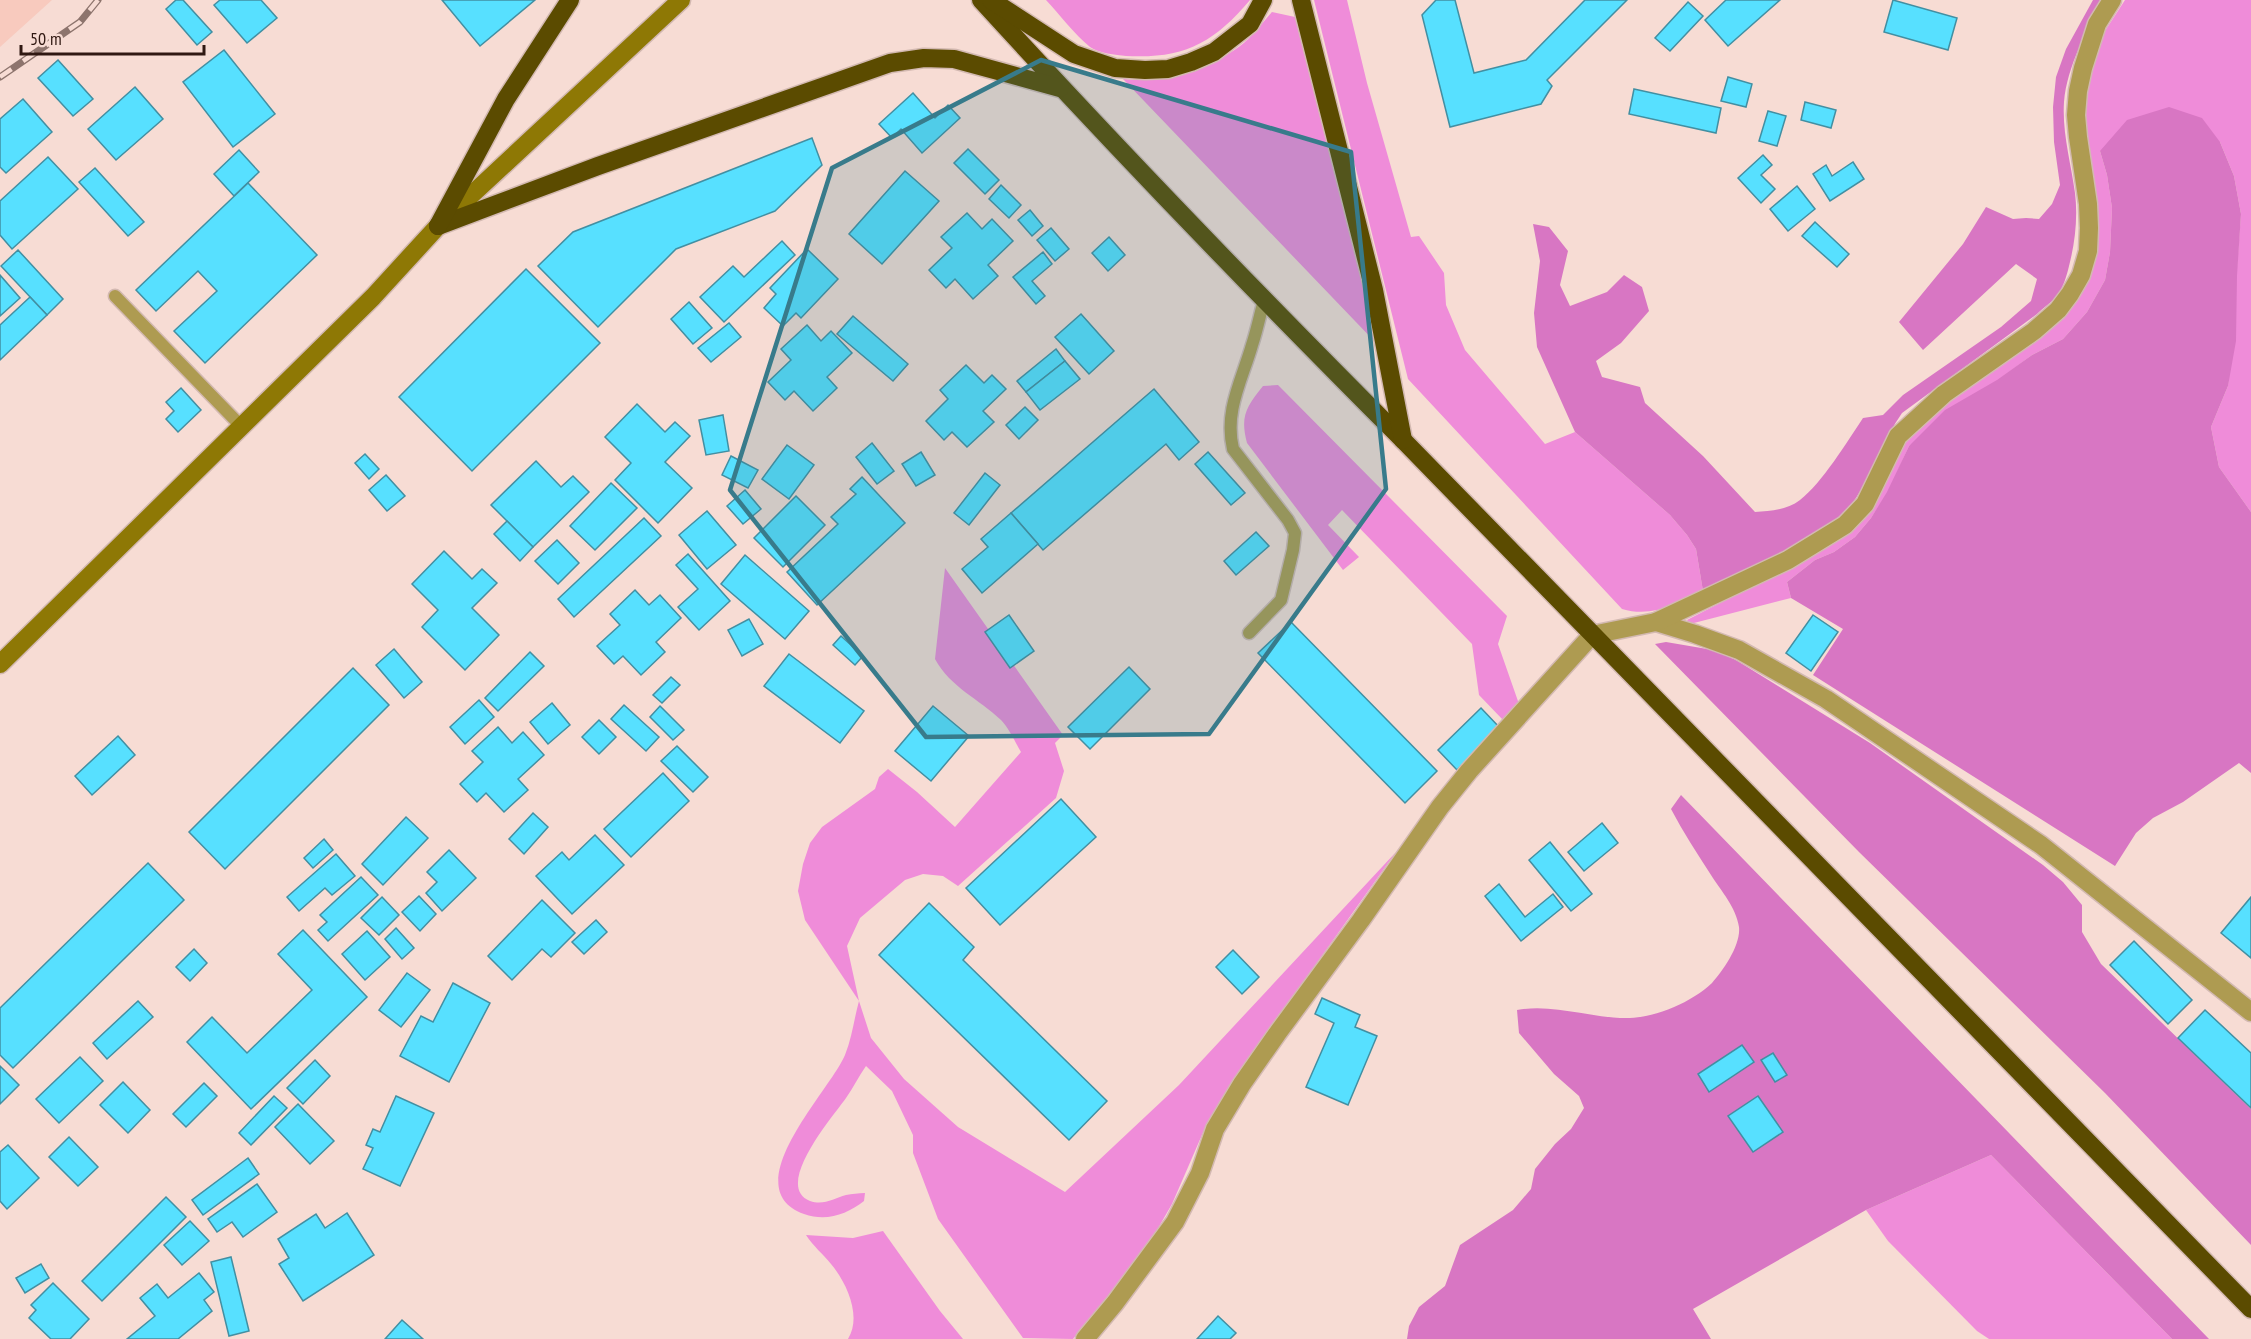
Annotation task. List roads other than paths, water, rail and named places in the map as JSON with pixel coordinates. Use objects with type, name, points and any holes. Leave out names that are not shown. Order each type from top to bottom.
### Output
[{"type":"highway","points":[[438,226],[506,99],[570,0]]},
{"type":"highway","points":[[981,0],[1062,89],[1263,300],[1403,440],[2251,1309]]},
{"type":"highway","points":[[991,0],[1074,54],[1115,68],[1145,70],[1168,69],[1214,52],[1250,24],[1263,0]]},
{"type":"highway","points":[[1300,0],[1374,290],[1403,440]]},
{"type":"highway","points":[[438,226],[598,166],[890,63],[924,58],[954,59],[1062,89]]},
{"type":"main road","points":[[0,664],[373,297],[438,226],[681,0]]},
{"type":"street","points":[[1085,1339],[1115,1303],[1174,1222],[1200,1173],[1215,1129],[1242,1084],[1440,807],[1469,771],[1592,635],[1656,622],[1788,560],[1845,525],[1865,504],[1898,436],[1944,394],[2034,331],[2058,310],[2081,275],[2088,251],[2090,228],[2088,204],[2076,115],[2078,91],[2097,24],[2112,0]]},
{"type":"street","points":[[1656,622],[1739,650],[1826,699],[2042,845],[2251,1012]]},
{"type":"lane","points":[[116,297],[241,426]]},
{"type":"lane","points":[[1249,633],[1281,600],[1295,533],[1288,520],[1233,449],[1230,436],[1229,423],[1232,406],[1252,345],[1263,300]]},
{"type":"railway","points":[[0,77],[80,22],[98,0]]}]
